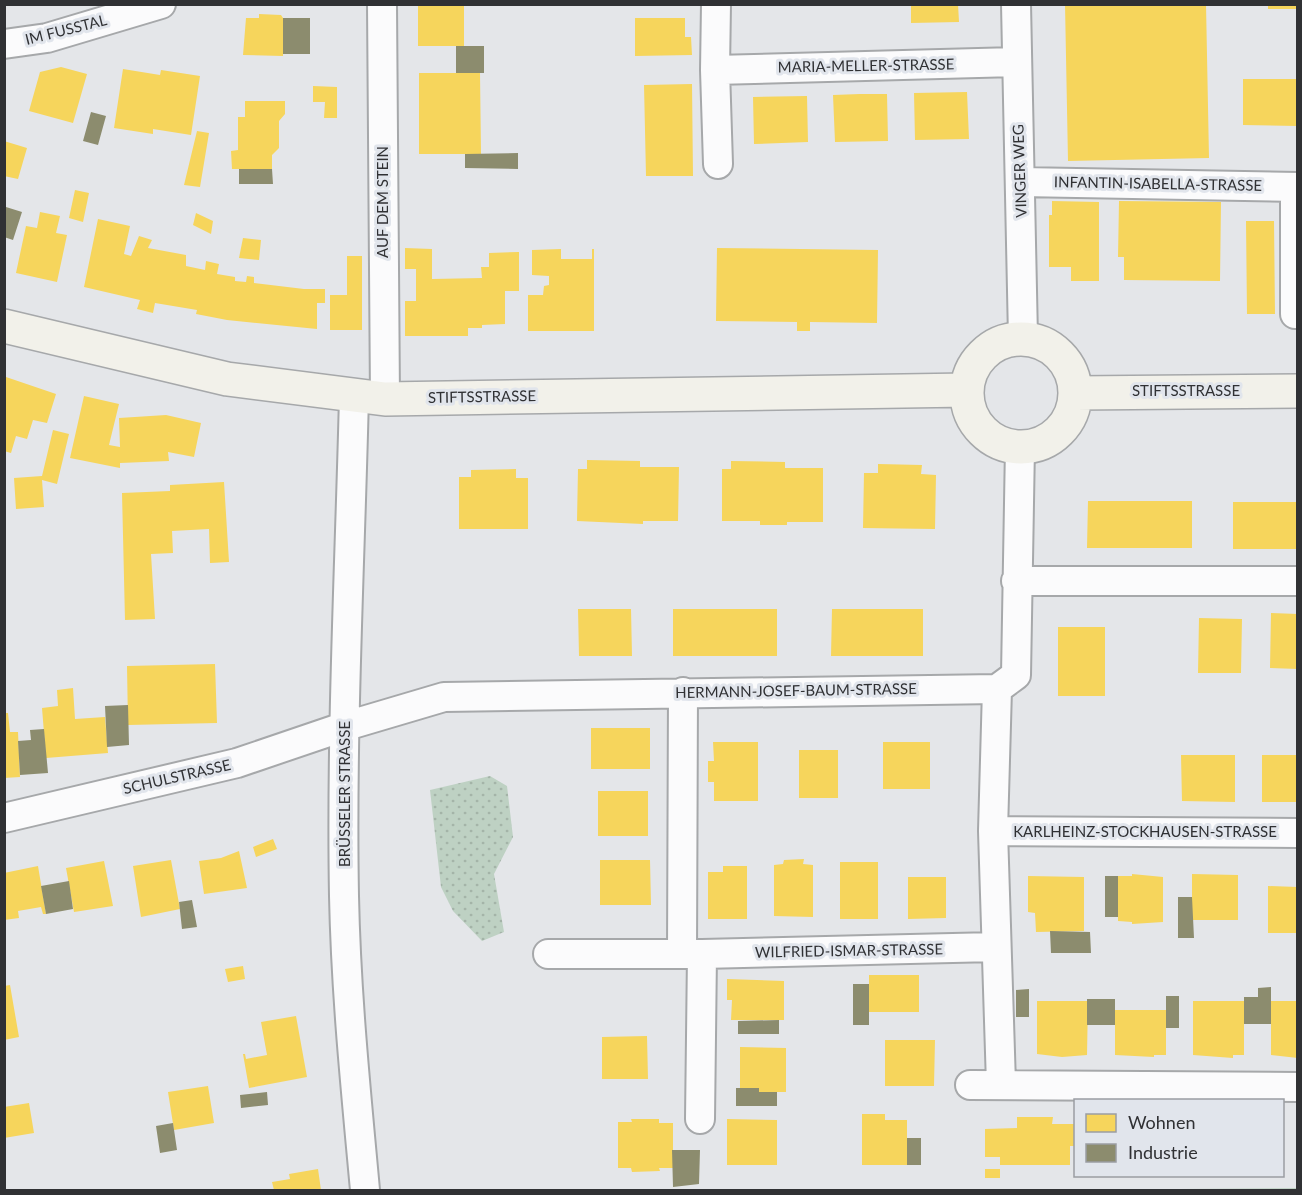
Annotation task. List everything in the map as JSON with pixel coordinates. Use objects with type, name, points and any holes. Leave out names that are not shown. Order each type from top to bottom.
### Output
[{"type":"street","name":"IM FUSSTAL","points":[[4,44],[47,38],[161,4]]},
{"type":"street","name":"AUF DEM STEIN","points":[[370,398],[382,4]]},
{"type":"street","points":[[716,4],[718,164]]},
{"type":"street","name":"VINGER WEG","points":[[1016,4],[1023,338]]},
{"type":"street","name":"MARIA-MELLER-STRASSE","points":[[716,70],[1016,62]]},
{"type":"street","name":"INFANTIN-ISABELLA-STRASSE","points":[[1021,182],[1296,187],[1295,314]]},
{"type":"street","name":"STIFTSSTRASSE","points":[[4,326],[227,379],[370,398],[967,390]]},
{"type":"street","points":[[1023,338],[1040,342],[1054,350],[1065,362],[1073,376],[1076,393],[1068,420],[1060,431],[1036,445],[1005,445],[988,436],[976,423],[968,408],[967,390],[970,373],[991,347],[1006,340],[1023,338]]},
{"type":"street","name":"STIFTSSTRASSE","points":[[1076,393],[1298,391]]},
{"type":"street","name":"BRÜSSELER STRASSE","points":[[365,1191],[348,995],[344,895],[346,726],[370,398]]},
{"type":"street","points":[[997,689],[1016,675],[1020,446]]},
{"type":"street","points":[[1016,581],[1298,581]]},
{"type":"street","name":"HERMANN-JOSEF-BAUM-STRASSE","points":[[346,726],[444,697],[997,689]]},
{"type":"street","name":"KARLHEINZ-STOCKHAUSEN-STRASSE","points":[[997,689],[993,831],[1001,1084]]},
{"type":"street","points":[[682,692],[700,1119]]},
{"type":"street","name":"SCHULSTRASSE","points":[[4,818],[237,763],[346,726]]},
{"type":"street","name":"KARLHEINZ-STOCKHAUSEN-STRASSE","points":[[993,831],[1298,833]]},
{"type":"street","name":"WILFRIED-ISMAR-STRASSE","points":[[548,954],[692,954],[995,947]]},
{"type":"street","points":[[970,1085],[1298,1087]]},
{"type":"green space","points":[[490,776],[507,786],[513,837],[494,874],[504,932],[482,941],[453,911],[441,887],[430,790]]},
{"type":"green space","points":[[1297,1188],[1297,1190],[1054,1190]]},
{"type":"building: Wohnen","points":[[418,4],[464,4],[464,46],[418,46]]},
{"type":"building: Wohnen","points":[[911,4],[958,4],[959,22],[911,23]]},
{"type":"building: Wohnen","points":[[1065,4],[1206,4],[1209,158],[1068,161]]},
{"type":"building: Wohnen","points":[[1268,4],[1298,4],[1298,9],[1268,9]]},
{"type":"building: Wohnen","points":[[259,14],[281,15],[283,18],[283,56],[243,55],[246,18],[259,18]]},
{"type":"building: Wohnen","points":[[635,18],[685,18],[685,37],[691,37],[692,55],[635,56]]},
{"type":"building: Wohnen","points":[[61,67],[87,74],[73,123],[29,111],[40,72]]},
{"type":"building: Wohnen","points":[[123,69],[160,75],[161,70],[200,76],[191,135],[153,129],[153,134],[114,128]]},
{"type":"building: Wohnen","points":[[419,73],[480,73],[481,154],[419,154]]},
{"type":"building: Wohnen","points":[[1243,79],[1298,79],[1298,126],[1243,125]]},
{"type":"building: Wohnen","points":[[692,84],[693,176],[646,176],[644,85]]},
{"type":"building: Wohnen","points":[[313,86],[337,87],[337,118],[324,118],[325,102],[313,102]]},
{"type":"building: Wohnen","points":[[967,92],[969,139],[915,140],[914,93]]},
{"type":"building: Wohnen","points":[[887,94],[888,141],[835,142],[833,95]]},
{"type":"building: Wohnen","points":[[807,96],[808,142],[754,144],[753,97]]},
{"type":"building: Wohnen","points":[[245,101],[285,101],[285,114],[279,121],[279,148],[272,155],[272,169],[232,169],[231,151],[238,150],[238,117],[245,117]]},
{"type":"building: Wohnen","points":[[197,131],[209,133],[200,187],[184,185]]},
{"type":"building: Wohnen","points":[[4,141],[27,148],[18,179],[4,176]]},
{"type":"building: Wohnen","points":[[75,190],[89,193],[83,222],[69,218]]},
{"type":"building: Wohnen","points":[[1052,201],[1099,202],[1099,281],[1071,281],[1071,267],[1049,267],[1049,215],[1052,215]]},
{"type":"building: Wohnen","points":[[1119,201],[1221,202],[1220,281],[1124,280],[1124,257],[1118,257]]},
{"type":"building: Wohnen","points":[[40,212],[60,216],[56,233],[67,235],[57,282],[16,273],[26,226],[37,228]]},
{"type":"building: Wohnen","points":[[196,213],[213,221],[211,234],[193,225]]},
{"type":"building: Wohnen","points":[[98,219],[130,226],[124,254],[131,256],[139,236],[152,240],[148,248],[186,255],[186,266],[205,270],[206,261],[219,264],[217,274],[235,277],[235,281],[246,282],[247,276],[254,277],[254,283],[325,289],[325,303],[317,303],[317,329],[227,320],[196,314],[197,310],[155,303],[153,313],[137,309],[140,300],[84,287]]},
{"type":"building: Wohnen","points":[[1246,221],[1274,221],[1275,314],[1247,314]]},
{"type":"building: Wohnen","points":[[243,238],[261,240],[259,260],[239,258]]},
{"type":"building: Wohnen","points":[[405,248],[432,249],[432,279],[482,278],[481,267],[489,267],[489,253],[519,252],[519,291],[505,291],[505,324],[468,328],[468,336],[405,336],[405,301],[416,301],[416,269],[405,269]]},
{"type":"building: Wohnen","points":[[717,248],[878,250],[877,323],[810,322],[810,331],[797,331],[797,322],[716,321]]},
{"type":"building: Wohnen","points":[[561,249],[561,259],[592,259],[592,249],[594,249],[594,331],[528,331],[528,295],[543,295],[544,286],[549,285],[549,276],[532,275],[532,250]]},
{"type":"building: Wohnen","points":[[347,256],[362,256],[362,330],[330,330],[330,295],[347,295]]},
{"type":"building: Wohnen","points":[[6,377],[56,394],[47,423],[33,420],[27,439],[16,436],[11,453],[4,451]]},
{"type":"building: Wohnen","points":[[84,396],[119,404],[109,445],[120,447],[119,418],[166,415],[201,423],[194,457],[168,452],[169,461],[120,463],[120,468],[70,458]]},
{"type":"building: Wohnen","points":[[53,430],[69,434],[57,484],[42,480],[44,507],[16,509],[14,478],[42,476]]},
{"type":"building: Wohnen","points":[[587,460],[640,461],[640,467],[679,467],[678,521],[643,521],[643,524],[577,521],[578,469],[587,469]]},
{"type":"building: Wohnen","points":[[731,461],[785,462],[785,468],[823,468],[823,522],[760,525],[760,521],[722,521],[722,469],[731,469]]},
{"type":"building: Wohnen","points":[[878,464],[922,465],[921,474],[936,475],[935,529],[863,528],[864,473],[878,473]]},
{"type":"building: Wohnen","points":[[516,469],[516,478],[528,478],[528,529],[459,529],[459,477],[471,477],[471,470]]},
{"type":"building: Wohnen","points":[[224,482],[229,562],[210,563],[209,529],[172,531],[173,553],[151,554],[155,619],[125,620],[122,493],[170,491],[170,485]]},
{"type":"building: Wohnen","points":[[1088,501],[1192,501],[1192,548],[1087,548]]},
{"type":"building: Wohnen","points":[[1233,502],[1298,502],[1298,549],[1233,549]]},
{"type":"building: Wohnen","points":[[578,609],[631,609],[632,656],[579,656]]},
{"type":"building: Wohnen","points":[[673,609],[777,609],[777,656],[673,656]]},
{"type":"building: Wohnen","points":[[832,609],[923,609],[923,656],[831,656]]},
{"type":"building: Wohnen","points":[[1271,613],[1298,614],[1298,669],[1270,668]]},
{"type":"building: Wohnen","points":[[1199,618],[1242,619],[1241,673],[1198,673]]},
{"type":"building: Wohnen","points":[[1058,627],[1105,627],[1105,696],[1058,696]]},
{"type":"building: Wohnen","points":[[215,664],[217,723],[128,725],[127,666]]},
{"type":"building: Wohnen","points":[[73,688],[75,719],[105,717],[108,753],[46,758],[42,708],[58,706],[57,690]]},
{"type":"building: Wohnen","points":[[4,713],[8,713],[10,732],[18,732],[20,777],[4,778]]},
{"type":"building: Wohnen","points":[[591,728],[650,728],[650,769],[591,769]]},
{"type":"building: Wohnen","points":[[713,742],[758,742],[758,801],[714,801],[714,782],[708,782],[708,761],[714,761]]},
{"type":"building: Wohnen","points":[[883,742],[930,742],[930,789],[883,789]]},
{"type":"building: Wohnen","points":[[799,750],[838,750],[838,798],[799,798]]},
{"type":"building: Wohnen","points":[[1181,755],[1235,755],[1235,802],[1182,801]]},
{"type":"building: Wohnen","points":[[1262,755],[1298,755],[1298,802],[1262,802]]},
{"type":"building: Wohnen","points":[[598,791],[648,791],[648,836],[598,836]]},
{"type":"building: Wohnen","points":[[273,839],[277,849],[256,857],[253,847]]},
{"type":"building: Wohnen","points":[[239,851],[247,888],[204,894],[199,861],[221,858]]},
{"type":"building: Wohnen","points":[[804,859],[803,864],[813,865],[813,917],[774,916],[774,865],[783,864],[784,860]]},
{"type":"building: Wohnen","points":[[171,860],[180,909],[141,917],[133,866]]},
{"type":"building: Wohnen","points":[[600,860],[650,860],[651,905],[600,905]]},
{"type":"building: Wohnen","points":[[104,861],[113,906],[74,912],[66,868]]},
{"type":"building: Wohnen","points":[[840,862],[878,862],[878,919],[840,919]]},
{"type":"building: Wohnen","points":[[38,866],[46,914],[43,914],[41,907],[18,911],[19,918],[4,920],[4,873]]},
{"type":"building: Wohnen","points":[[723,866],[747,866],[747,919],[708,919],[708,872],[723,872]]},
{"type":"building: Wohnen","points":[[1132,874],[1163,877],[1163,922],[1132,924],[1132,922],[1118,921],[1118,876],[1132,876]]},
{"type":"building: Wohnen","points":[[1192,874],[1238,875],[1238,920],[1192,920]]},
{"type":"building: Wohnen","points":[[1028,876],[1084,877],[1084,931],[1036,932],[1035,913],[1028,912]]},
{"type":"building: Wohnen","points":[[908,877],[946,877],[946,918],[908,919]]},
{"type":"building: Wohnen","points":[[1268,886],[1298,887],[1298,933],[1268,933]]},
{"type":"building: Wohnen","points":[[243,966],[245,979],[228,982],[225,969]]},
{"type":"building: Wohnen","points":[[869,975],[919,975],[919,1012],[869,1012]]},
{"type":"building: Wohnen","points":[[727,979],[784,981],[784,1020],[731,1020],[732,1000],[727,1000]]},
{"type":"building: Wohnen","points":[[10,985],[19,1037],[4,1040],[4,986]]},
{"type":"building: Wohnen","points":[[1037,1001],[1088,1001],[1087,1055],[1062,1057],[1037,1054]]},
{"type":"building: Wohnen","points":[[1193,1001],[1244,1001],[1244,1055],[1233,1055],[1233,1058],[1193,1055]]},
{"type":"building: Wohnen","points":[[1271,1001],[1298,1001],[1298,1058],[1271,1055]]},
{"type":"building: Wohnen","points":[[1115,1010],[1166,1010],[1166,1055],[1154,1055],[1154,1057],[1115,1055]]},
{"type":"building: Wohnen","points":[[296,1016],[307,1077],[249,1088],[243,1054],[246,1059],[267,1055],[261,1022]]},
{"type":"building: Wohnen","points":[[647,1036],[648,1079],[602,1079],[602,1037]]},
{"type":"building: Wohnen","points":[[885,1040],[935,1040],[934,1086],[885,1086]]},
{"type":"building: Wohnen","points":[[740,1047],[786,1048],[786,1092],[759,1092],[759,1088],[740,1088]]},
{"type":"building: Wohnen","points":[[208,1086],[214,1123],[174,1130],[168,1092]]},
{"type":"building: Wohnen","points":[[29,1103],[34,1133],[4,1138],[4,1107]]},
{"type":"building: Wohnen","points":[[862,1114],[885,1114],[885,1120],[907,1120],[907,1165],[862,1165]]},
{"type":"building: Wohnen","points":[[1017,1117],[1053,1117],[1052,1124],[1074,1124],[1074,1146],[1070,1146],[1070,1165],[1000,1165],[1000,1157],[985,1157],[985,1129],[1017,1128]]},
{"type":"building: Wohnen","points":[[631,1119],[659,1119],[659,1123],[673,1123],[673,1168],[632,1172],[631,1168],[618,1168],[618,1122],[632,1122]]},
{"type":"building: Wohnen","points":[[727,1119],[777,1120],[777,1165],[727,1165]]},
{"type":"building: Wohnen","points":[[318,1169],[321,1190],[274,1190],[272,1182],[290,1179],[289,1174]]},
{"type":"building: Wohnen","points":[[985,1169],[1000,1169],[1000,1178],[985,1178]]},
{"type":"building: Industrie","points":[[283,18],[310,18],[310,54],[283,54]]},
{"type":"building: Industrie","points":[[456,46],[484,46],[484,73],[456,73]]},
{"type":"building: Industrie","points":[[91,112],[106,116],[98,145],[83,141]]},
{"type":"building: Industrie","points":[[518,153],[518,169],[465,168],[465,154]]},
{"type":"building: Industrie","points":[[239,169],[272,169],[273,184],[239,184]]},
{"type":"building: Industrie","points":[[6,207],[22,212],[13,240],[4,237]]},
{"type":"building: Industrie","points":[[128,705],[129,745],[107,747],[105,706]]},
{"type":"building: Industrie","points":[[44,729],[48,773],[20,775],[18,741],[31,740],[30,730]]},
{"type":"building: Industrie","points":[[1105,876],[1118,876],[1118,917],[1105,917]]},
{"type":"building: Industrie","points":[[69,881],[73,909],[46,914],[41,886]]},
{"type":"building: Industrie","points":[[1178,897],[1192,897],[1194,938],[1178,938]]},
{"type":"building: Industrie","points":[[192,900],[197,927],[182,929],[179,902]]},
{"type":"building: Industrie","points":[[1050,931],[1090,932],[1091,953],[1051,953]]},
{"type":"building: Industrie","points":[[853,984],[869,984],[869,1025],[853,1025]]},
{"type":"building: Industrie","points":[[1271,987],[1271,1024],[1244,1024],[1244,997],[1258,997],[1258,988]]},
{"type":"building: Industrie","points":[[1029,989],[1029,1017],[1016,1017],[1016,990]]},
{"type":"building: Industrie","points":[[1166,996],[1179,996],[1179,1028],[1166,1028]]},
{"type":"building: Industrie","points":[[1087,999],[1115,999],[1115,1025],[1087,1025]]},
{"type":"building: Industrie","points":[[779,1020],[779,1034],[738,1034],[738,1021]]},
{"type":"building: Industrie","points":[[736,1088],[759,1088],[759,1092],[777,1092],[777,1106],[736,1106]]},
{"type":"building: Industrie","points":[[267,1092],[268,1105],[241,1108],[240,1095]]},
{"type":"building: Industrie","points":[[173,1123],[177,1150],[160,1153],[156,1126]]},
{"type":"building: Industrie","points":[[907,1138],[921,1138],[921,1165],[907,1165]]},
{"type":"building: Industrie","points":[[672,1150],[700,1150],[699,1184],[673,1187]]}]
